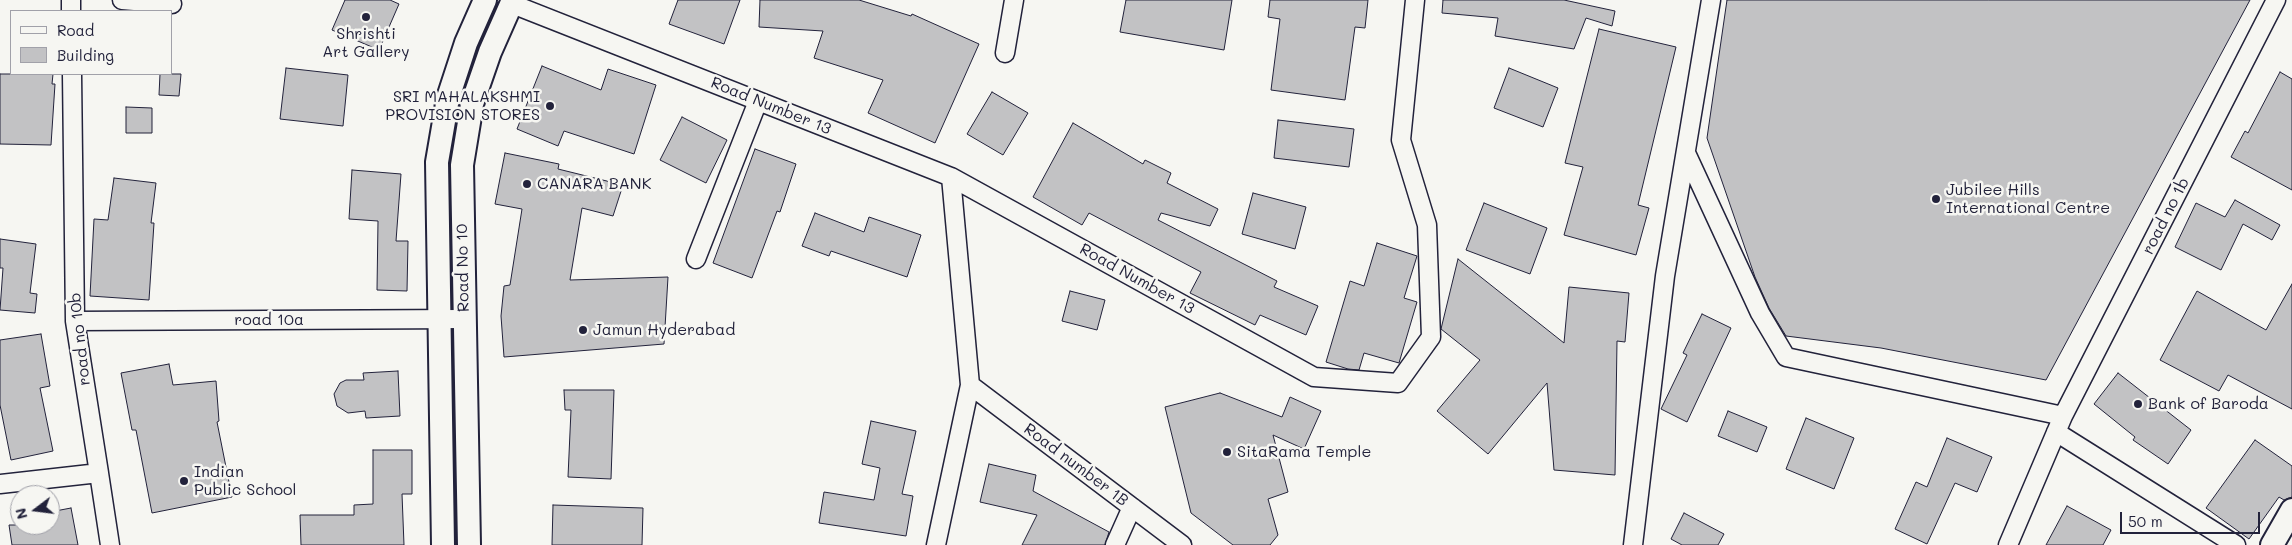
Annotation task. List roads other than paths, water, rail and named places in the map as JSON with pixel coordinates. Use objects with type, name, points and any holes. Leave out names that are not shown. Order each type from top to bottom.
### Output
[{"type":"main road","name":"Road No 10","points":[[444,545],[438,319],[437,162],[448,98],[466,43],[485,0]]},
{"type":"main road","name":"Road No 10","points":[[469,545],[463,319],[462,165],[472,104],[490,52],[513,2]]},
{"type":"main road","points":[[2272,545],[2288,517]]},
{"type":"main road","points":[[2288,517],[2290,545]]},
{"type":"street","points":[[122,0],[172,4]]},
{"type":"street","points":[[1005,53],[1014,0]]},
{"type":"street","name":"Road Number 13","points":[[513,2],[951,177],[1314,377],[1398,383],[1430,337],[1426,225],[1401,140],[1415,0]]},
{"type":"street","points":[[1633,545],[1665,276],[1711,0]]},
{"type":"street","name":"road no 1b","points":[[2060,424],[2276,0]]},
{"type":"street","name":"road no 10b","points":[[72,75],[75,322],[110,545]]},
{"type":"street","points":[[696,259],[758,101]]},
{"type":"street","points":[[1686,153],[1760,314],[1786,357],[2060,424],[2236,545]]},
{"type":"street","points":[[936,545],[970,385],[951,177]]},
{"type":"street","name":"road 10a","points":[[75,322],[463,319]]},
{"type":"street","name":"Road number 1B","points":[[970,385],[1182,545]]},
{"type":"street","points":[[2008,545],[2060,424]]},
{"type":"street","points":[[0,484],[98,473]]},
{"type":"street","points":[[1115,545],[1132,508]]},
{"type":"place","name":"Shrishti Art Gallery","points":[[366,17]]},
{"type":"place","name":"SRI MAHALAKSHMI PROVISION STORES","points":[[550,106]]},
{"type":"place","name":"CANARA BANK","points":[[527,184]]},
{"type":"place","name":"Jubilee Hills International Centre","points":[[1936,199]]},
{"type":"place","name":"Jamun Hyderabad","points":[[583,330]]},
{"type":"place","name":"Bank of Baroda","points":[[2138,404]]},
{"type":"place","name":"SitaRama Temple","points":[[1227,452]]},
{"type":"place","name":"Indian Public School","points":[[184,481]]}]
